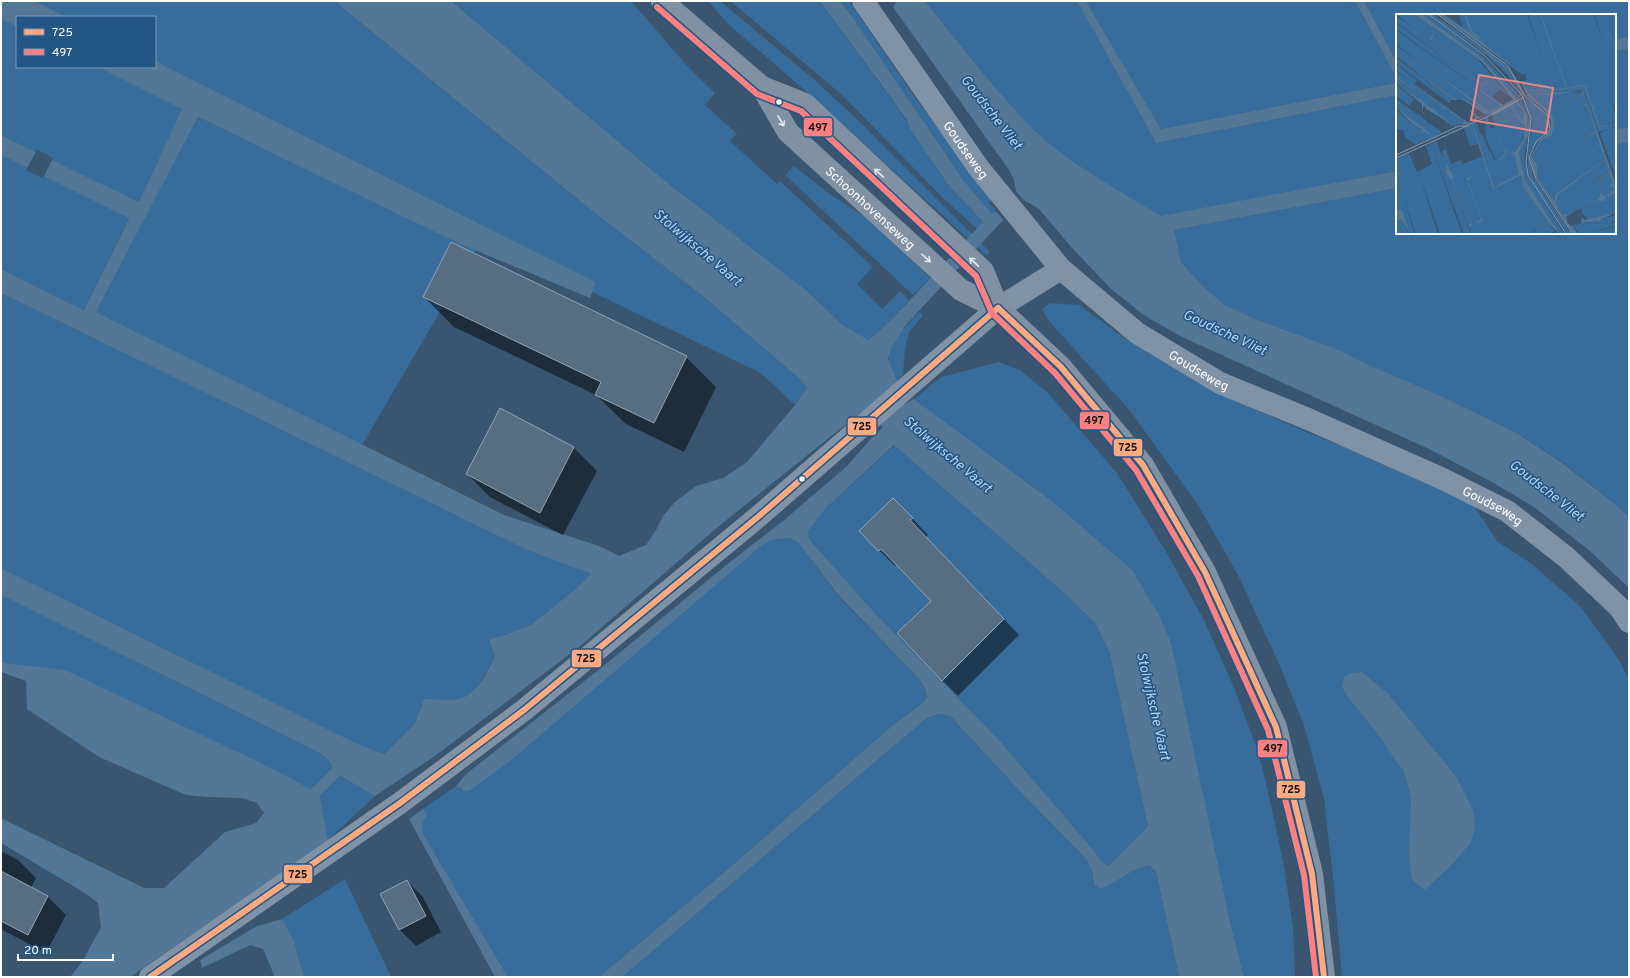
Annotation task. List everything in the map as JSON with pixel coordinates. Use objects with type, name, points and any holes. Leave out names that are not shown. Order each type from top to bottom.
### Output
[{"type":"main road","name":"Schoonhovenseweg","points":[[662,1],[762,87],[805,104],[983,271],[998,308]]},
{"type":"main road","name":"Schoonhovenseweg","points":[[762,87],[788,132],[961,290],[998,308],[1061,367],[1143,465],[1205,572],[1276,727],[1312,874],[1324,977]]},
{"type":"street","name":"Goudseweg","points":[[863,1],[978,167],[1061,269],[1137,333],[1220,383],[1329,428],[1443,479],[1507,511],[1566,557],[1618,607],[1629,622]]},
{"type":"street","points":[[150,977],[308,868],[491,736],[582,664],[759,516],[998,308],[1061,269]]},
{"type":"shaded area","points":[[35,1],[334,1],[595,213],[704,297],[800,379],[807,388],[795,405],[761,373],[592,292],[596,282],[156,62],[156,16],[65,16]]},
{"type":"shaded area","points":[[451,1],[631,1],[689,68],[715,93],[705,105],[737,134],[730,141],[777,184],[780,181],[873,267],[857,284],[882,309],[900,291],[909,300],[894,317],[869,340],[843,325],[807,291],[664,180]]},
{"type":"shaded area","points":[[708,1],[720,1],[817,82],[863,125],[990,252],[987,256],[816,100],[728,24]]},
{"type":"shaded area","points":[[730,1],[820,1],[907,121],[910,129],[949,186],[983,222],[977,229],[942,197],[842,95]]},
{"type":"shaded area","points":[[840,1],[849,1],[919,103],[991,199],[989,203],[996,211],[992,214],[964,181]]},
{"type":"shaded area","points":[[925,1],[1077,1],[1156,143],[1396,95],[1396,171],[1161,217],[1112,187],[1062,153],[1033,129],[991,82]]},
{"type":"shaded area","points":[[1086,1],[1355,1],[1394,73],[1395,83],[1161,129]]},
{"type":"shaded area","points":[[1364,1],[1629,1],[1629,36],[1616,40],[1616,14],[1396,14],[1396,60]]},
{"type":"shaded area","points":[[1,19],[16,26],[16,68],[100,68],[183,109],[139,202],[1,135]]},
{"type":"shaded area","points":[[1629,49],[1629,127],[1616,129],[1616,51]]},
{"type":"shaded area","points":[[198,117],[476,250],[362,445],[96,312]]},
{"type":"shaded area","points":[[1629,142],[1629,517],[1614,503],[1562,462],[1515,432],[1441,396],[1332,347],[1258,320],[1225,305],[1205,288],[1181,262],[1173,230],[1396,188],[1396,234],[1616,234],[1616,145]]},
{"type":"shaded area","points":[[1,155],[129,217],[84,310],[1,269]]},
{"type":"shaded area","points":[[794,166],[827,192],[883,229],[930,278],[913,295],[785,175]]},
{"type":"shaded area","points":[[1,293],[527,550],[591,574],[578,587],[532,624],[508,634],[489,639],[495,656],[478,685],[465,697],[450,700],[424,699],[415,723],[384,754],[356,743],[1,568]]},
{"type":"shaded area","points":[[1050,303],[1079,305],[1130,342],[1174,368],[1259,411],[1306,432],[1466,494],[1498,542],[1532,564],[1580,606],[1619,660],[1629,679],[1629,977],[1342,977],[1324,799],[1304,725],[1280,666],[1238,575],[1198,505],[1131,412],[1048,320],[1042,309]],"holes":[[[1362,672],[1387,692],[1456,776],[1469,845],[1450,867],[1425,890],[1412,880],[1410,866],[1411,797],[1408,782],[1393,754],[1342,687]]]},
{"type":"shaded area","points":[[919,312],[923,315],[909,332],[905,349],[903,374],[897,381],[890,363],[890,351],[896,339]]},
{"type":"shaded area","points":[[999,362],[1020,370],[1047,392],[1117,473],[1165,550],[1204,620],[1235,690],[1259,754],[1284,866],[1293,927],[1295,977],[1244,977],[1230,922],[1048,498],[914,399],[941,377]]},
{"type":"shaded area","points":[[895,445],[1061,590],[1095,623],[1109,651],[1148,826],[1109,866],[1103,863],[1000,741],[874,612],[809,539],[808,531],[827,507]]},
{"type":"shaded area","points":[[788,538],[798,542],[838,596],[919,679],[925,688],[927,696],[919,706],[893,725],[728,869],[599,977],[508,977],[422,832],[422,823],[428,814],[423,809],[456,786],[461,790],[761,546],[771,540]]},
{"type":"shaded area","points":[[1,595],[320,753],[333,767],[311,789],[269,767],[1,661]]},
{"type":"shaded area","points":[[939,714],[950,716],[1086,859],[1092,870],[1094,885],[1100,889],[1106,887],[1130,872],[1143,867],[1150,866],[1156,872],[1179,977],[622,977],[927,718]]},
{"type":"shaded area","points":[[340,776],[375,796],[328,840],[320,796]]},
{"type":"shaded area","points":[[345,879],[391,977],[304,977],[294,941],[282,919]]},
{"type":"water","points":[[1,1],[35,1],[65,16],[16,16],[16,26],[1,19]]},
{"type":"water","name":"Stolwijksche Vaart","points":[[334,1],[451,1],[664,180],[807,291],[843,325],[869,340],[894,317],[983,222],[949,186],[910,129],[907,120],[820,1],[840,1],[964,181],[992,214],[996,211],[1003,220],[905,326],[892,347],[888,359],[897,381],[899,407],[914,399],[1048,498],[1132,570],[1160,617],[1171,643],[1230,922],[1244,977],[1179,977],[1156,872],[1150,866],[1143,867],[1130,872],[1106,887],[1100,889],[1094,885],[1092,870],[1086,859],[950,716],[939,714],[927,718],[622,977],[599,977],[728,869],[893,725],[919,706],[927,697],[925,688],[919,679],[838,595],[798,542],[788,538],[771,540],[761,546],[510,761],[469,791],[464,791],[456,786],[466,774],[601,668],[730,562],[783,521],[847,466],[875,434],[883,428],[869,408],[859,414],[719,526],[579,647],[435,756],[375,796],[340,776],[320,796],[328,840],[130,977],[70,977],[82,962],[101,927],[98,903],[85,893],[1,843],[1,818],[144,888],[164,888],[225,832],[256,823],[264,813],[257,803],[242,798],[186,795],[99,757],[27,709],[26,681],[1,672],[1,661],[6,663],[65,670],[269,767],[311,789],[333,767],[320,753],[1,595],[1,568],[356,743],[384,754],[415,723],[424,699],[459,699],[468,695],[477,687],[495,656],[489,639],[508,634],[532,624],[578,587],[591,574],[527,550],[1,293],[1,269],[84,310],[129,218],[1,155],[1,135],[139,202],[182,109],[100,68],[156,68],[156,62],[596,282],[590,298],[458,243],[198,117],[96,312],[504,515],[599,546],[619,556],[646,545],[663,516],[675,502],[696,486],[723,478],[747,462],[795,405],[807,388],[800,379],[704,297],[595,213]],"holes":[[[894,445],[1061,590],[1095,623],[1109,651],[1148,826],[1109,866],[1103,863],[1000,741],[874,612],[809,539],[808,531],[827,507]]]},
{"type":"water","name":"Goudsche Vliet","points":[[897,1],[925,1],[991,82],[1033,129],[1078,164],[1161,216],[1396,171],[1396,188],[1174,230],[1181,262],[1205,288],[1225,305],[1258,320],[1332,347],[1441,396],[1515,432],[1561,462],[1614,503],[1629,517],[1629,588],[1590,551],[1534,507],[1490,481],[1429,449],[1182,337],[1145,316],[1111,289],[1073,249],[1039,209],[1024,200],[1016,191],[1014,180],[1009,170],[893,7]]},
{"type":"water","points":[[1077,1],[1086,1],[1161,129],[1395,83],[1394,73],[1355,1],[1364,1],[1396,60],[1396,95],[1156,143]]},
{"type":"water","points":[[1629,36],[1629,49],[1616,51],[1616,40]]},
{"type":"water","points":[[1629,127],[1629,142],[1616,145],[1616,129]]},
{"type":"water","points":[[1362,672],[1387,692],[1456,776],[1474,812],[1475,830],[1469,845],[1450,867],[1425,890],[1412,880],[1409,858],[1411,797],[1404,772],[1342,687],[1344,677],[1352,673]]},
{"type":"water","points":[[423,809],[428,814],[422,823],[422,832],[508,977],[495,977],[409,819]]},
{"type":"water","points":[[282,919],[294,941],[304,977],[275,977],[263,949],[250,945],[202,968],[200,960],[257,926]]},
{"type":"pier","points":[[37,150],[53,158],[43,178],[26,170]]},
{"type":"building","points":[[451,242],[687,356],[654,423],[595,395],[601,382],[423,297]]},
{"type":"building","points":[[500,408],[574,447],[540,513],[466,474]]},
{"type":"building","points":[[893,498],[913,518],[910,520],[1004,619],[942,681],[897,633],[931,601],[881,549],[878,551],[859,531]]},
{"type":"building","points":[[1,871],[48,896],[28,935],[1,921]]},
{"type":"building","points":[[407,880],[426,916],[399,930],[380,894]]},
{"type":"transit line","name":"497","points":[[657,7],[757,94],[801,111],[976,276],[992,313],[1055,373],[1136,470],[1198,576],[1268,730],[1304,875],[1316,977]]},
{"type":"transit line","name":"725","points":[[998,308],[1061,367],[1143,465],[1205,572],[1276,727],[1312,874],[1324,977]]},
{"type":"transit line","name":"725","points":[[150,977],[400,803],[524,710],[759,516],[998,308]]}]
